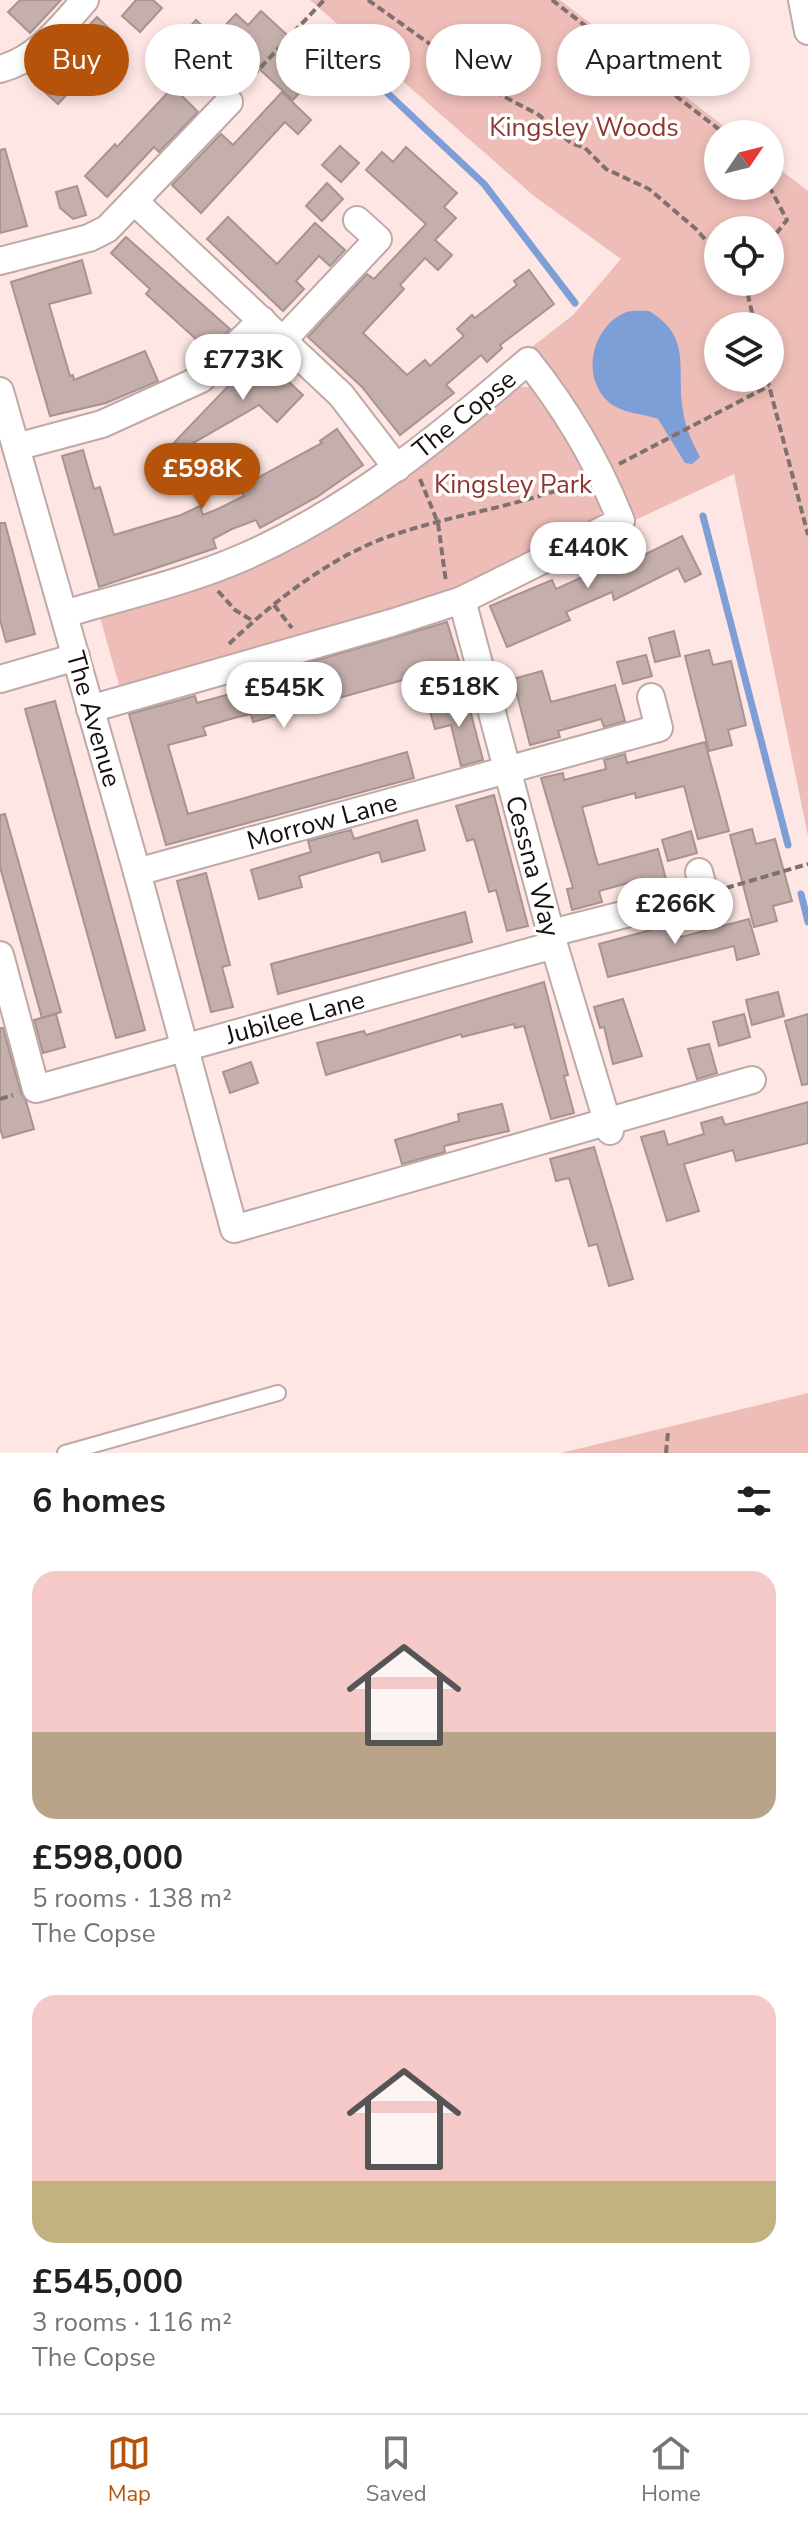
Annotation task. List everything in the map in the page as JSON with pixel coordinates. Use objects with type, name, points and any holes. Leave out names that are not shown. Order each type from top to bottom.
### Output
[{"type":"street","points":[[0,69],[24,61],[39,50],[85,0]]},
{"type":"street","points":[[802,0],[808,31]]},
{"type":"street","points":[[0,261],[89,238],[107,229],[229,102]]},
{"type":"street","points":[[134,201],[356,411],[402,464]]},
{"type":"street","points":[[283,340],[378,239],[357,220]]},
{"type":"street","points":[[16,447],[102,424],[201,379],[262,320]]},
{"type":"street","name":"The Copse","points":[[64,614],[209,571],[302,528],[402,464],[528,361],[558,399],[600,473],[621,521],[457,602],[90,709]]},
{"type":"street","name":"The Avenue","points":[[0,391],[137,872],[234,1229],[608,1125]]},
{"type":"street","name":"Cessna Way","points":[[457,602],[608,1125]]},
{"type":"street","points":[[0,679],[76,657]]},
{"type":"street","name":"Morrow Lane","points":[[137,872],[659,728],[651,697]]},
{"type":"street","name":"Jubilee Lane","points":[[0,955],[36,1089],[704,893]]},
{"type":"street","points":[[608,1125],[752,1080]]},
{"type":"lane","points":[[65,1453],[278,1393]]},
{"type":"path","points":[[229,102],[324,0]]},
{"type":"path","points":[[368,0],[503,96],[539,115],[571,143],[585,148],[606,169],[649,189],[704,238]]},
{"type":"path","points":[[552,0],[707,120]]},
{"type":"path","points":[[776,200],[787,220],[784,224]]},
{"type":"path","points":[[198,678],[209,662],[253,621],[315,576],[364,547],[395,534],[541,497],[656,446],[758,392]]},
{"type":"path","points":[[771,392],[808,535]]},
{"type":"path","points":[[402,464],[432,502],[443,566],[457,602]]},
{"type":"path","points":[[209,571],[221,598],[253,621]]},
{"type":"path","points":[[704,893],[808,864]]},
{"type":"path","points":[[666,1453],[668,1432]]},
{"type":"green space","name":"Kingsley Woods","points":[[310,0],[560,0],[591,24],[557,24],[557,96],[685,96],[716,120],[704,120],[704,200],[784,200],[784,173],[808,191],[808,836],[734,474],[631,522],[576,407],[532,347],[573,315],[621,259],[534,196],[410,88],[410,24],[337,24]]},
{"type":"green space","name":"Kingsley Park","points":[[520,387],[534,387],[545,397],[600,496],[601,513],[593,524],[488,575],[448,590],[369,617],[120,688],[99,614],[214,584],[271,557],[415,470],[478,421],[506,394]]},
{"type":"green space","points":[[808,1393],[808,1453],[561,1453]]},
{"type":"water","points":[[649,311],[663,321],[677,343],[684,416],[700,457],[692,464],[685,463],[658,419],[621,409],[605,398],[593,373],[593,358],[602,332],[627,312]]},
{"type":"building","points":[[20,0],[61,0],[38,24],[24,24],[24,27],[8,12]]},
{"type":"building","points":[[136,0],[153,0],[162,8],[140,32],[122,16]]},
{"type":"building","points":[[261,11],[276,25],[276,84],[260,70],[260,24],[249,24]]},
{"type":"building","points":[[236,14],[247,24],[227,24]]},
{"type":"building","points":[[97,17],[104,24],[90,24]]},
{"type":"building","points":[[49,96],[65,96],[58,104]]},
{"type":"building","points":[[165,96],[182,96],[198,112],[159,152],[154,147],[107,197],[85,176],[115,144],[117,147]]},
{"type":"building","points":[[278,96],[286,96],[311,120],[298,134],[285,122],[201,213],[172,185],[221,134],[233,145]]},
{"type":"building","points":[[340,146],[359,163],[341,182],[322,165]]},
{"type":"building","points":[[406,147],[457,193],[444,207],[456,218],[435,240],[452,255],[438,270],[425,258],[400,285],[404,289],[363,333],[407,375],[425,360],[430,366],[464,336],[457,329],[472,315],[475,318],[517,285],[514,281],[529,270],[554,304],[500,345],[502,348],[487,362],[481,355],[446,385],[454,393],[400,435],[362,387],[308,337],[367,274],[374,279],[426,224],[366,170],[382,152],[393,162]]},
{"type":"building","points":[[5,149],[27,226],[0,233],[0,150]]},
{"type":"building","points":[[327,183],[343,199],[322,221],[306,206]]},
{"type":"building","points":[[77,186],[86,215],[73,219],[60,208],[56,192]]},
{"type":"building","points":[[228,217],[277,264],[315,223],[345,250],[330,266],[319,256],[296,281],[304,289],[283,311],[207,239]]},
{"type":"building","points":[[126,237],[230,329],[208,350],[146,294],[150,289],[111,253]]},
{"type":"building","points":[[82,260],[91,293],[49,304],[70,376],[73,375],[74,380],[145,351],[158,381],[106,403],[50,416],[11,282]]},
{"type":"building","points":[[259,354],[303,395],[277,422],[259,405],[169,457],[165,452]]},
{"type":"building","points":[[337,429],[363,465],[317,497],[260,528],[256,520],[232,529],[213,539],[216,548],[99,587],[62,456],[83,450],[94,489],[100,487],[114,535],[181,515],[200,506],[203,515],[220,508],[244,496],[239,488],[322,443],[320,441]]},
{"type":"building","points":[[0,523],[5,523],[35,634],[6,642],[0,620]]},
{"type":"building","points":[[682,536],[701,574],[685,582],[678,568],[614,600],[612,592],[566,612],[570,620],[507,647],[490,606],[552,580],[556,589],[601,569],[596,559],[615,551],[622,566]]},
{"type":"building","points":[[447,622],[460,664],[253,722],[251,714],[234,718],[203,727],[206,735],[168,745],[188,814],[407,752],[414,778],[166,845],[129,714],[195,696],[197,703],[245,690],[243,682]]},
{"type":"building","points":[[674,631],[680,656],[655,662],[649,638]]},
{"type":"building","points":[[709,650],[713,665],[731,661],[746,725],[728,730],[732,745],[709,751],[685,656]]},
{"type":"building","points":[[646,655],[652,676],[623,684],[617,662]]},
{"type":"building","points":[[542,671],[551,702],[615,685],[625,721],[604,727],[601,719],[558,731],[560,737],[530,745],[513,679]]},
{"type":"building","points":[[467,698],[483,760],[461,766],[451,725],[435,729],[429,708]]},
{"type":"building","points":[[55,701],[145,1030],[116,1038],[25,709]]},
{"type":"building","points":[[705,742],[729,831],[698,839],[684,786],[636,798],[635,793],[582,807],[598,865],[658,849],[668,887],[647,892],[643,879],[599,891],[602,902],[572,910],[567,889],[573,888],[541,778],[563,773],[564,780],[606,769],[604,760],[625,754],[627,763]]},
{"type":"building","points":[[494,795],[528,926],[507,931],[496,890],[489,892],[474,839],[467,841],[456,806]]},
{"type":"building","points":[[5,814],[61,1012],[42,1018],[0,867],[0,815]]},
{"type":"building","points":[[417,820],[425,850],[382,862],[379,852],[299,876],[302,887],[259,899],[251,870],[311,852],[308,841],[351,830],[354,839]]},
{"type":"building","points":[[752,829],[756,844],[775,839],[792,901],[773,906],[777,921],[754,927],[730,835]]},
{"type":"building","points":[[691,831],[697,853],[668,861],[662,840]]},
{"type":"building","points":[[206,873],[230,965],[222,967],[233,1007],[211,1012],[177,881]]},
{"type":"building","points":[[465,912],[472,942],[278,994],[271,964]]},
{"type":"building","points":[[749,919],[759,954],[737,960],[734,946],[608,977],[599,944],[677,923],[681,937]]},
{"type":"building","points":[[544,982],[568,1075],[564,1076],[574,1113],[551,1119],[524,1026],[515,1028],[514,1024],[462,1037],[461,1034],[326,1075],[317,1043],[364,1031],[366,1035]]},
{"type":"building","points":[[778,992],[784,1016],[752,1025],[746,1000]]},
{"type":"building","points":[[623,999],[642,1056],[613,1064],[604,1027],[600,1028],[594,1007]]},
{"type":"building","points":[[56,1014],[65,1047],[43,1053],[34,1020]]},
{"type":"building","points":[[744,1014],[750,1037],[719,1046],[713,1022]]},
{"type":"building","points":[[808,1014],[808,1084],[802,1085],[785,1021]]},
{"type":"building","points":[[0,1028],[3,1028],[34,1129],[3,1138],[0,1128]]},
{"type":"building","points":[[709,1044],[717,1073],[697,1079],[688,1049]]},
{"type":"building","points":[[251,1062],[258,1083],[230,1093],[223,1072]]},
{"type":"building","points":[[808,1102],[808,1143],[736,1161],[733,1150],[684,1164],[699,1211],[667,1221],[641,1137],[664,1131],[668,1145],[704,1134],[701,1123],[722,1117],[725,1125]]},
{"type":"building","points":[[502,1104],[509,1131],[444,1146],[445,1152],[402,1164],[395,1140],[459,1121],[458,1114]]},
{"type":"building","points":[[594,1147],[633,1279],[609,1286],[597,1244],[589,1246],[569,1178],[556,1181],[550,1159]]},
{"type":"waterway","points":[[391,96],[484,184],[575,303]]},
{"type":"waterway","points":[[703,516],[788,845]]},
{"type":"waterway","points":[[801,894],[808,922]]}]
